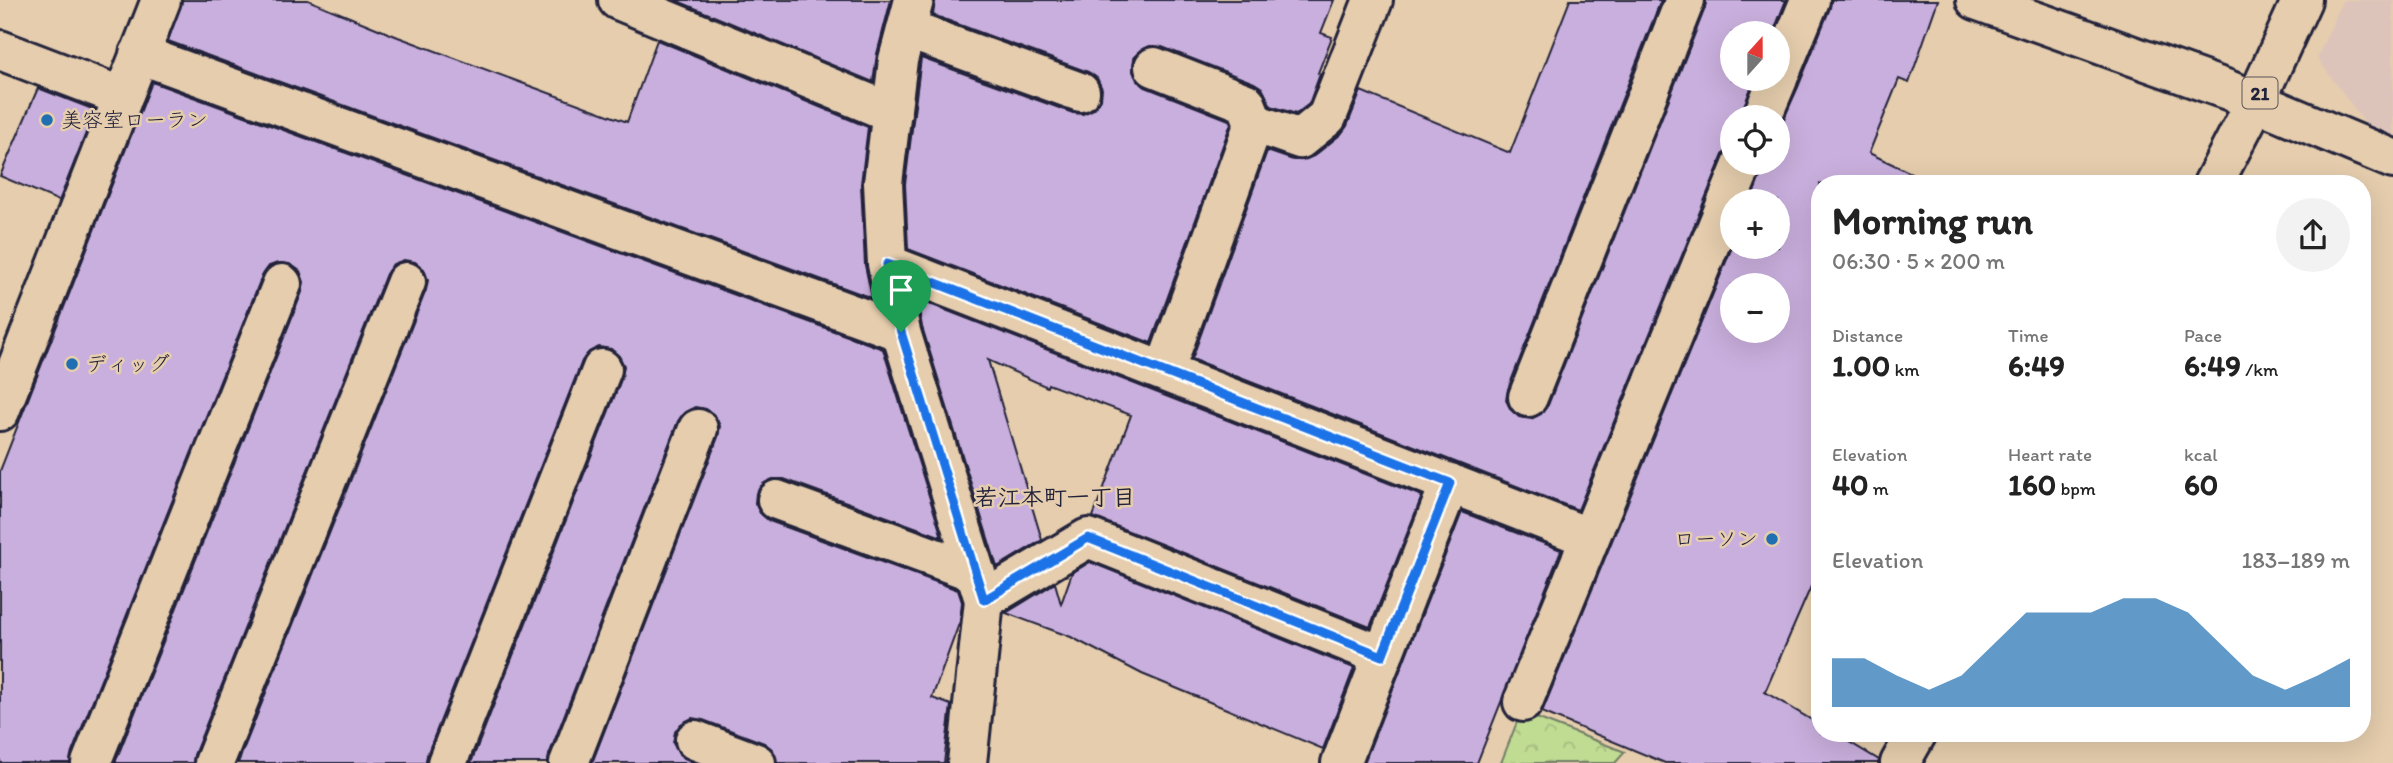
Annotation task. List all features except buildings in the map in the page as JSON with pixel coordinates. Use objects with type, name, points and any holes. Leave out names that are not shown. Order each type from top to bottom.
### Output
[{"type":"street","points":[[0,411],[161,0]]},
{"type":"street","points":[[618,0],[892,113]]},
{"type":"street","points":[[1254,123],[1300,139],[1327,117],[1373,0]]},
{"type":"street","points":[[1528,397],[1685,0]]},
{"type":"street","points":[[1790,49],[1810,0]]},
{"type":"street","points":[[1976,0],[2256,101],[2393,159]]},
{"type":"street","name":"21","points":[[2218,175],[2256,101],[2302,0]]},
{"type":"street","points":[[967,763],[980,586],[901,332],[887,264],[883,183],[898,60],[910,14],[1080,92]]},
{"type":"street","points":[[0,50],[123,97]]},
{"type":"street","points":[[139,54],[901,332]]},
{"type":"street","points":[[1154,67],[1246,103],[1254,123],[1164,372]]},
{"type":"street","points":[[1523,702],[1738,175]]},
{"type":"street","points":[[887,264],[1590,538]]},
{"type":"street","points":[[214,763],[406,282]]},
{"type":"street","points":[[91,763],[282,284]]},
{"type":"street","points":[[447,763],[602,369]]},
{"type":"street","points":[[569,763],[698,429]]},
{"type":"street","points":[[1341,763],[1450,483]]},
{"type":"street","points":[[778,500],[980,586],[1088,538],[1382,656]]},
{"type":"street","points":[[695,740],[756,763]]},
{"type":"street","points":[[1900,763],[1912,742]]},
{"type":"shaded area","points":[[2343,0],[2393,0],[2393,137],[2367,126],[2317,58]]},
{"type":"green space","points":[[1521,712],[1625,752],[1615,763],[1501,763]]},
{"type":"place","name":"美容室ローラン","points":[[47,120]]},
{"type":"place","name":"ディッグ","points":[[72,364]]},
{"type":"place","name":"ローソン","points":[[1772,539]]},
{"type":"district","name":"若江本町一丁目","points":[[1055,497]]},
{"type":"route","points":[[887,264],[1450,483],[1382,656],[1088,538],[984,600],[901,332],[887,264]]}]
